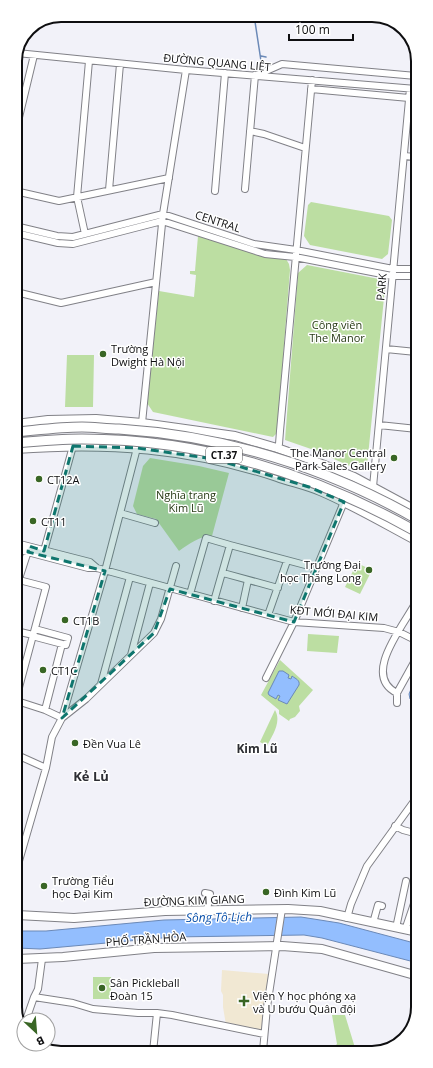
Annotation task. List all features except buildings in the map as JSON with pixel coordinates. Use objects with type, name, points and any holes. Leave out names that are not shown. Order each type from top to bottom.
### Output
[{"type":"highway","name":"CT.37","points":[[22,432],[83,427],[155,432],[227,444],[258,451],[319,472],[354,486],[411,516]]},
{"type":"highway","name":"CT.37","points":[[22,443],[90,439],[139,442],[225,455],[269,467],[315,483],[349,497],[411,529]]},
{"type":"main road","points":[[22,423],[48,420],[96,419],[142,423],[235,436],[277,448],[320,463],[373,487],[411,508]]},
{"type":"main road","points":[[22,449],[73,446],[137,448],[162,450],[214,459],[318,491],[344,502],[411,538]]},
{"type":"main road","points":[[269,475],[277,448]]},
{"type":"main road","name":"ĐƯỜNG KIM GIANG","points":[[22,915],[74,918],[165,911],[320,911],[411,931]]},
{"type":"main road","name":"PHỐ TRẦN HÒA","points":[[22,959],[42,959],[154,948],[278,943],[322,949],[411,974]]},
{"type":"street","name":"ĐƯỜNG QUANG LIỆT","points":[[23,54],[411,89]]},
{"type":"street","points":[[22,106],[34,55]]},
{"type":"street","points":[[85,234],[77,197],[89,61]]},
{"type":"street","points":[[109,190],[120,64]]},
{"type":"street","points":[[245,189],[255,75],[282,64],[411,76]]},
{"type":"street","points":[[142,423],[162,221],[186,70]]},
{"type":"street","points":[[215,191],[225,73]]},
{"type":"street","points":[[277,448],[279,444],[312,80]]},
{"type":"street","points":[[311,89],[409,98]]},
{"type":"street","name":"PARK","points":[[373,487],[409,98],[411,94]]},
{"type":"street","points":[[250,131],[264,134],[305,148]]},
{"type":"street","points":[[404,156],[411,157]]},
{"type":"street","points":[[22,193],[59,201],[169,178]]},
{"type":"street","points":[[22,227],[57,236],[73,237],[163,214]]},
{"type":"street","name":"CENTRAL","points":[[163,214],[254,244],[296,250],[393,272],[411,270]]},
{"type":"street","points":[[22,234],[58,243],[73,244],[162,221]]},
{"type":"street","name":"CENTRAL","points":[[162,221],[265,254],[295,257],[411,275]]},
{"type":"street","points":[[22,293],[61,303],[156,282]]},
{"type":"street","points":[[386,349],[411,352]]},
{"type":"street","points":[[379,425],[411,428]]},
{"type":"street","points":[[44,551],[73,446]]},
{"type":"street","points":[[22,841],[46,768],[52,738],[62,718],[105,571],[137,448]]},
{"type":"street","points":[[266,678],[294,622],[344,502]]},
{"type":"street","points":[[120,513],[155,523]]},
{"type":"street","points":[[190,594],[206,538],[309,566]]},
{"type":"street","points":[[214,601],[230,545]]},
{"type":"street","points":[[22,546],[28,549],[89,565]]},
{"type":"street","points":[[22,549],[44,551],[89,565]]},
{"type":"street","points":[[22,570],[28,549]]},
{"type":"street","points":[[268,615],[287,561]]},
{"type":"street","name":"KĐT MỚI ĐẠI KIM","points":[[89,565],[105,571],[294,622],[384,628],[399,632],[411,638]]},
{"type":"street","points":[[62,718],[101,684],[154,633],[161,619],[176,566]]},
{"type":"street","points":[[223,573],[278,588]]},
{"type":"street","points":[[101,684],[130,577]]},
{"type":"street","points":[[242,608],[248,580]]},
{"type":"street","points":[[22,581],[46,587],[22,676]]},
{"type":"street","points":[[131,656],[150,583]]},
{"type":"street","points":[[397,693],[391,690],[382,666],[386,655],[411,612]]},
{"type":"street","points":[[22,632],[52,634],[68,638],[66,645],[50,641],[33,633]]},
{"type":"street","points":[[50,641],[52,634]]},
{"type":"street","points":[[45,710],[62,644]]},
{"type":"street","points":[[398,703],[397,693],[411,668]]},
{"type":"street","points":[[22,703],[45,710],[62,718]]},
{"type":"street","points":[[22,757],[46,768]]},
{"type":"street","points":[[347,918],[351,904],[367,866],[411,806]]},
{"type":"street","points":[[395,826],[411,832]]},
{"type":"street","points":[[396,928],[406,881]]},
{"type":"street","points":[[205,893],[210,894],[207,910]]},
{"type":"street","points":[[373,923],[378,905],[382,906]]},
{"type":"street","points":[[263,1046],[269,988],[278,943],[282,912]]},
{"type":"street","points":[[405,930],[411,912]]},
{"type":"street","points":[[29,1012],[38,989],[42,959]]},
{"type":"street","points":[[34,997],[73,1003],[93,1009],[157,1013],[264,1034]]},
{"type":"street","points":[[154,1046],[157,1013]]},
{"type":"highlighted area","points":[[73,446],[137,448],[214,459],[309,487],[344,502],[294,622],[170,589],[154,633],[62,718],[105,571],[28,552],[29,546],[44,551]]},
{"type":"shaded area","name":"Viện Y học phóng xạ và U bướu Quân đội","points":[[222,970],[269,974],[261,1032],[226,1025],[223,995],[221,991]]},
{"type":"green space","points":[[311,202],[389,216],[392,220],[388,254],[382,259],[310,245],[304,236],[308,205]]},
{"type":"green space","points":[[198,236],[266,257],[286,259],[289,264],[290,270],[277,433],[273,437],[153,412],[147,403],[159,291],[194,297],[196,275],[190,274],[190,271],[195,271]]},
{"type":"green space","name":"Công viên The Manor","points":[[307,265],[379,279],[385,288],[367,466],[359,470],[311,449],[285,440],[298,273]]},
{"type":"green space","points":[[67,355],[94,355],[93,407],[65,407]]},
{"type":"green space","name":"Nghĩa trang Kim Lũ","points":[[150,458],[199,466],[229,473],[212,536],[198,539],[179,551],[156,519],[137,514],[133,506],[143,466]]},
{"type":"green space","points":[[357,563],[372,570],[360,594],[345,587]]},
{"type":"green space","points":[[308,634],[339,636],[337,653],[307,651]]},
{"type":"green space","points":[[280,660],[313,690],[299,706],[300,711],[289,721],[279,714],[279,710],[261,695]]},
{"type":"green space","points":[[275,710],[277,715],[277,724],[267,746],[260,742]]},
{"type":"green space","name":"Sân Pickleball Đoàn 15","points":[[93,977],[111,977],[111,999],[93,999]]},
{"type":"green space","points":[[332,1015],[345,1015],[354,1046],[335,1046],[337,1044]]},
{"type":"water","points":[[279,671],[283,671],[289,675],[288,678],[291,679],[292,676],[299,682],[299,685],[287,704],[278,700],[280,696],[278,695],[276,699],[268,693]]},
{"type":"water","points":[[411,689],[411,699],[410,699],[409,694]]},
{"type":"water","points":[[301,917],[339,923],[411,942],[411,961],[322,938],[304,935],[173,937],[40,949],[22,948],[22,931],[46,931],[164,920]]},
{"type":"waterway","points":[[255,22],[261,61]]},
{"type":"waterway","points":[[261,56],[266,57]]},
{"type":"place","name":"Trường Dwight Hà Nội","points":[[103,354]]},
{"type":"place","name":"The Manor Central Park Sales Gallery","points":[[394,458]]},
{"type":"place","name":"CT12A","points":[[39,479]]},
{"type":"place","name":"CT11","points":[[33,521]]},
{"type":"place","name":"Trường Đại học Thăng Long","points":[[369,570]]},
{"type":"place","name":"CT1B","points":[[65,620]]},
{"type":"place","name":"CT1C","points":[[43,670]]},
{"type":"place","name":"Đền Vua Lê","points":[[75,743]]},
{"type":"place","name":"Trường Tiểu học Đại Kim","points":[[44,886]]},
{"type":"place","name":"Đình Kim Lũ","points":[[266,892]]},
{"type":"place","name":"Sân Pickleball Đoàn 15","points":[[102,988]]},
{"type":"place","name":"Viện Y học phóng xạ và U bướu Quân đội","points":[[244,1001]]},
{"type":"district","name":"Kim Lũ","points":[[257,748]]},
{"type":"district","name":"Kẻ Lủ","points":[[91,776]]},
{"type":"water label","name":"Sông Tô Lịch","points":[[219,917]]}]
